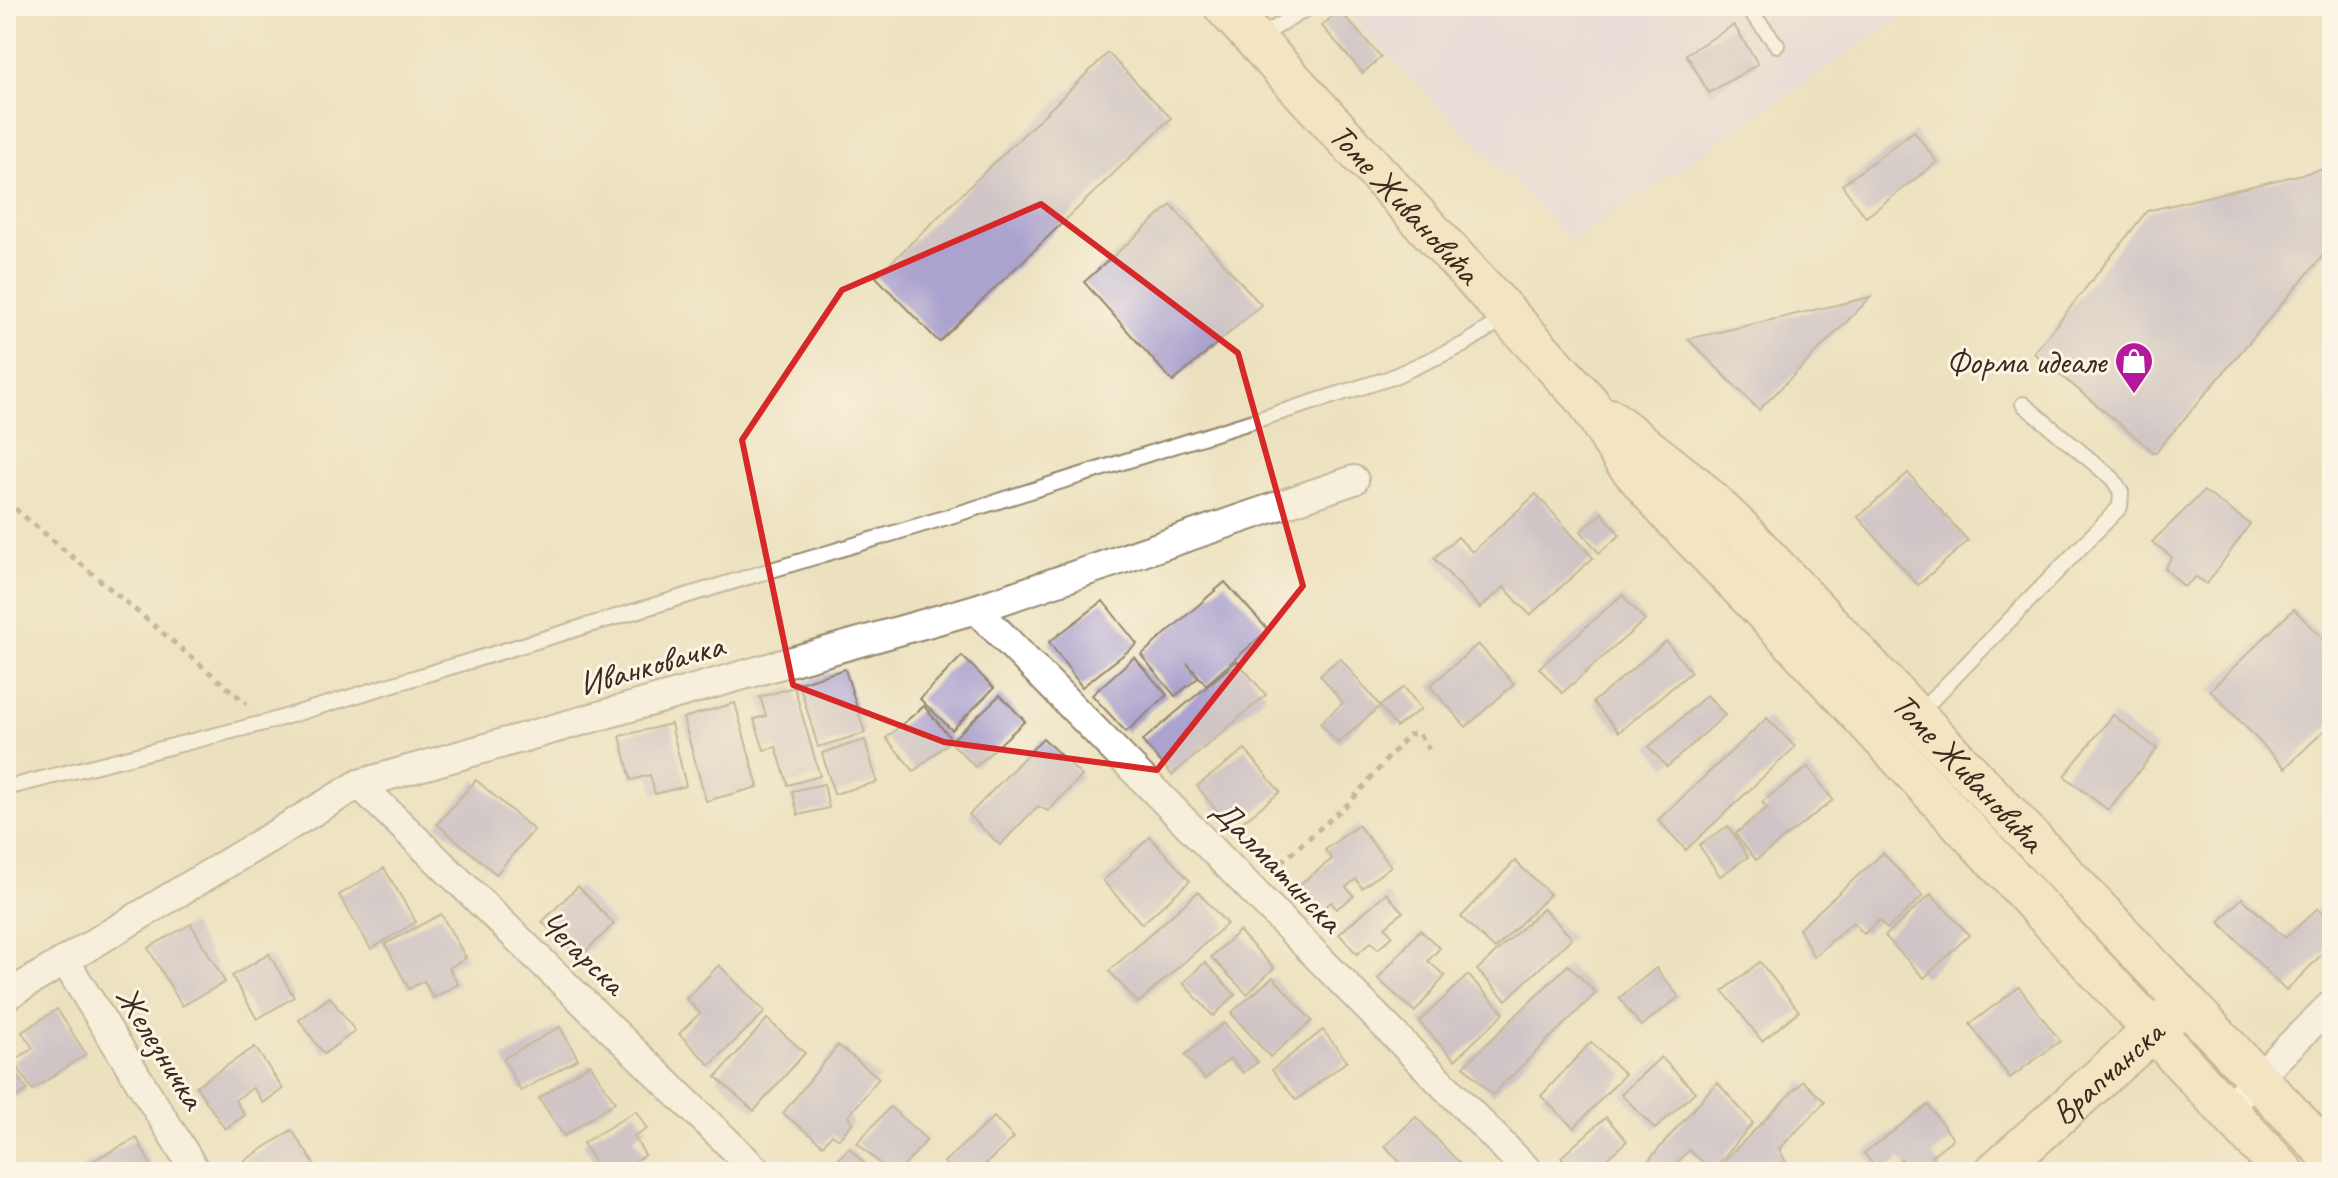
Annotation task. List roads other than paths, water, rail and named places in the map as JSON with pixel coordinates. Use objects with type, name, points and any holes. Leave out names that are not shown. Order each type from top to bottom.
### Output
[{"type":"main road","name":"Томе Живановића","points":[[1224,6],[1588,402],[1695,486],[1740,529],[2332,1158]]},
{"type":"main road","name":"Томе Живановића","points":[[1588,402],[1623,459],[1669,513],[1794,643],[2284,1172]]},
{"type":"main road","name":"Врапчанска","points":[[1995,1172],[2184,1003]]},
{"type":"street","name":"Иванковачка","points":[[6,996],[359,784],[976,609],[1354,480]]},
{"type":"street","name":"Далматинска","points":[[976,609],[1529,1172]]},
{"type":"street","name":"Чегарска","points":[[359,784],[758,1172]]},
{"type":"street","name":"Железничка","points":[[65,961],[196,1172]]},
{"type":"street","points":[[2226,1109],[2332,1004]]},
{"type":"lane","points":[[1255,40],[1311,6]]},
{"type":"lane","points":[[1746,6],[1777,45]]},
{"type":"lane","points":[[6,788],[268,722],[972,510],[1390,378],[1463,345],[1510,315]]},
{"type":"lane","points":[[1915,717],[2120,507],[2121,492],[2113,479],[2023,404]]},
{"type":"place","name":"Форма идеале","points":[[2134,395]]}]
